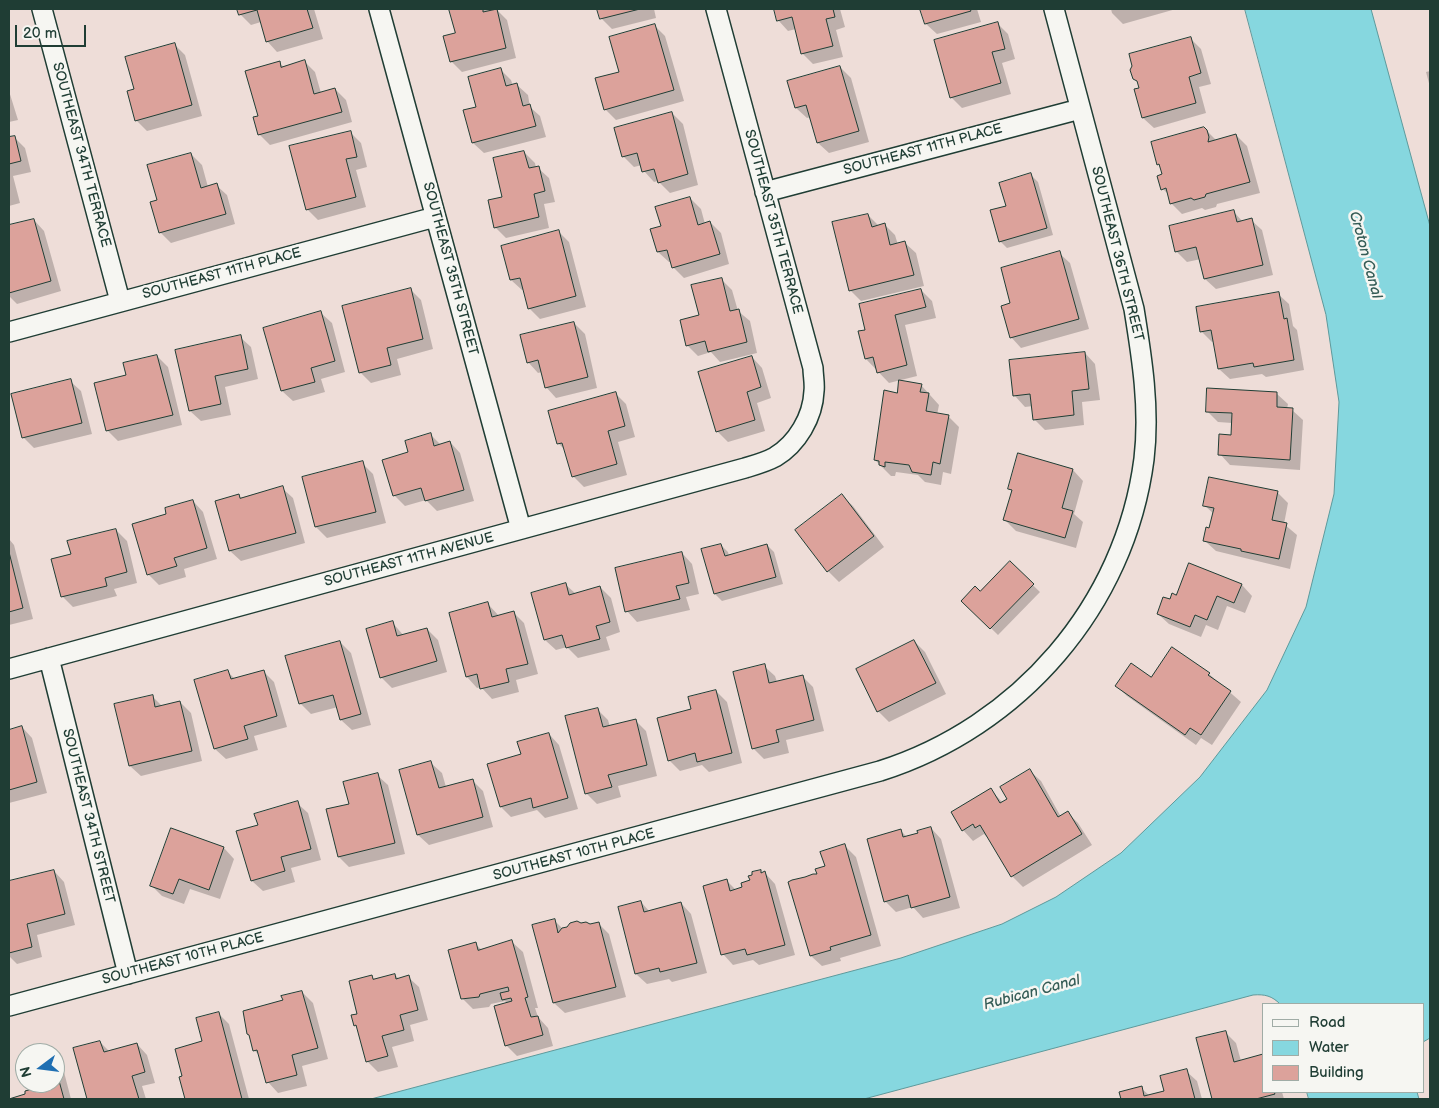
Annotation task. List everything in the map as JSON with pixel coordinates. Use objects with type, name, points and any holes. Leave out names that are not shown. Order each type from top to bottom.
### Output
[{"type":"street","name":"SOUTHEAST 34TH TERRACE","points":[[42,9],[120,301]]},
{"type":"street","name":"SOUTHEAST 35TH STREET","points":[[379,9],[521,529]]},
{"type":"street","name":"SOUTHEAST 35TH TERRACE","points":[[716,9],[813,368],[813,406],[799,434]]},
{"type":"street","name":"SOUTHEAST 36TH STREET","points":[[1054,9],[1134,309],[1146,406],[1144,459],[1136,501],[1118,555],[1088,612]]},
{"type":"street","name":"SOUTHEAST 11TH PLACE","points":[[765,192],[1080,109]]},
{"type":"street","name":"SOUTHEAST 11TH PLACE","points":[[9,332],[435,217]]},
{"type":"street","name":"SOUTHEAST 11TH AVENUE","points":[[9,669],[760,463],[775,457],[788,447],[799,434]]},
{"type":"street","name":"SOUTHEAST 10TH PLACE","points":[[9,1006],[709,818],[910,762],[967,731],[996,712],[1023,690],[1070,639],[1088,612]]},
{"type":"street","name":"SOUTHEAST 34TH STREET","points":[[49,658],[128,974]]},
{"type":"water","points":[[1245,9],[1371,9],[1430,226],[1430,1038],[1424,1041],[1424,1003],[1279,1003],[1268,996],[1253,995],[864,1099],[371,1099],[901,958],[1002,924],[1056,897],[1121,853],[1200,777],[1267,690],[1306,607],[1334,494],[1339,402],[1326,315]]},
{"type":"water","points":[[1307,1093],[1417,1093],[1419,1099],[1309,1099]]},
{"type":"building","points":[[237,9],[307,9],[313,28],[266,42],[257,10],[239,15]]},
{"type":"building","points":[[449,9],[483,9],[483,12],[497,9],[506,48],[450,62],[443,36],[455,33]]},
{"type":"building","points":[[597,9],[640,9],[600,19]]},
{"type":"building","points":[[774,9],[833,9],[835,17],[826,19],[833,46],[801,54],[792,17],[777,21]]},
{"type":"building","points":[[920,9],[970,9],[971,11],[925,24]]},
{"type":"building","points":[[998,22],[1005,49],[992,52],[1001,83],[950,98],[934,40]]},
{"type":"building","points":[[655,24],[674,90],[604,110],[595,78],[619,72],[609,37]]},
{"type":"building","points":[[1191,37],[1201,73],[1189,77],[1196,103],[1142,118],[1134,89],[1139,88],[1130,70],[1132,66],[1129,54]]},
{"type":"building","points":[[175,43],[192,105],[135,121],[127,91],[134,89],[125,57]]},
{"type":"building","points":[[305,60],[314,94],[335,88],[342,112],[258,135],[253,117],[258,116],[245,71],[280,61],[281,67]]},
{"type":"building","points":[[840,66],[859,131],[817,143],[806,105],[795,108],[787,81]]},
{"type":"building","points":[[501,68],[506,86],[517,83],[523,106],[530,104],[536,126],[472,143],[463,110],[476,107],[468,77]]},
{"type":"building","points":[[672,112],[688,174],[658,183],[654,169],[642,172],[637,153],[622,157],[614,128]]},
{"type":"building","points":[[1204,127],[1209,137],[1208,142],[1236,134],[1250,182],[1206,194],[1205,197],[1194,200],[1191,198],[1170,204],[1166,188],[1161,190],[1157,176],[1162,174],[1159,164],[1157,165],[1151,142]]},
{"type":"building","points":[[351,131],[357,157],[346,159],[356,197],[306,210],[289,146]]},
{"type":"building","points":[[15,136],[21,161],[9,164],[9,137]]},
{"type":"building","points":[[524,151],[529,168],[539,166],[545,191],[534,194],[539,217],[494,228],[488,200],[502,197],[493,158]]},
{"type":"building","points":[[191,153],[201,188],[217,183],[226,214],[159,233],[150,202],[157,200],[147,165]]},
{"type":"building","points":[[1031,173],[1047,228],[999,242],[990,210],[1006,206],[999,183]]},
{"type":"building","points":[[690,197],[698,225],[710,221],[720,254],[672,268],[667,250],[657,252],[650,229],[661,226],[655,207]]},
{"type":"building","points":[[1234,210],[1237,222],[1252,218],[1263,265],[1204,279],[1196,247],[1175,252],[1169,226]]},
{"type":"building","points":[[868,214],[872,227],[885,223],[890,245],[905,241],[914,275],[849,291],[832,222]]},
{"type":"building","points":[[34,219],[51,281],[9,293],[9,225]]},
{"type":"building","points":[[559,230],[576,296],[528,309],[520,278],[510,280],[501,246]]},
{"type":"building","points":[[1060,251],[1079,319],[1010,338],[1001,306],[1010,303],[1001,268]]},
{"type":"building","points":[[722,278],[730,311],[739,309],[747,342],[708,352],[705,341],[686,346],[680,320],[699,315],[691,285]]},
{"type":"building","points":[[411,288],[423,339],[387,348],[391,365],[359,373],[342,306]]},
{"type":"building","points":[[921,289],[926,307],[895,315],[907,365],[877,373],[873,357],[865,359],[858,331],[865,330],[859,304]]},
{"type":"building","points":[[1279,292],[1284,319],[1287,318],[1294,360],[1254,367],[1253,363],[1218,369],[1211,330],[1200,332],[1196,307]]},
{"type":"building","points":[[321,311],[335,361],[311,368],[315,382],[281,391],[263,328]]},
{"type":"building","points":[[574,322],[588,377],[545,388],[538,360],[527,363],[520,335]]},
{"type":"building","points":[[241,335],[248,369],[215,376],[221,404],[189,411],[175,350]]},
{"type":"building","points":[[1085,352],[1089,389],[1072,391],[1074,415],[1033,420],[1030,394],[1013,396],[1009,360]]},
{"type":"building","points":[[157,355],[173,415],[106,431],[94,383],[126,375],[123,363]]},
{"type":"building","points":[[752,356],[761,387],[747,392],[755,420],[716,432],[698,372]]},
{"type":"building","points":[[71,379],[82,423],[22,438],[11,394]]},
{"type":"building","points":[[899,380],[922,384],[920,392],[929,393],[926,411],[949,415],[940,464],[933,462],[931,475],[912,472],[909,465],[885,462],[885,467],[879,465],[879,461],[874,460],[884,390],[897,393]]},
{"type":"building","points":[[1207,388],[1277,392],[1277,407],[1293,408],[1290,460],[1218,455],[1219,434],[1231,435],[1232,413],[1206,412]]},
{"type":"building","points":[[616,392],[625,426],[608,431],[617,464],[572,477],[562,443],[557,444],[548,411]]},
{"type":"building","points":[[431,433],[434,446],[450,441],[464,490],[425,501],[421,488],[393,496],[382,460],[408,452],[405,441]]},
{"type":"building","points":[[1018,453],[1073,469],[1062,508],[1073,511],[1065,538],[1003,520],[1012,490],[1008,489]]},
{"type":"building","points":[[363,461],[376,512],[315,527],[302,477]]},
{"type":"building","points":[[1209,477],[1278,491],[1272,520],[1287,523],[1279,559],[1203,541],[1206,527],[1209,528],[1214,508],[1203,506]]},
{"type":"building","points":[[283,486],[296,533],[229,551],[215,501],[239,494],[240,498]]},
{"type":"building","points":[[842,494],[874,536],[827,572],[795,530]]},
{"type":"building","points":[[193,500],[207,548],[174,558],[177,566],[147,575],[132,524],[166,514],[165,508]]},
{"type":"building","points":[[116,529],[127,572],[105,578],[107,586],[61,597],[51,559],[71,554],[67,541]]},
{"type":"building","points":[[721,544],[725,556],[767,544],[776,577],[714,594],[701,549]]},
{"type":"building","points":[[9,552],[23,608],[9,612]]},
{"type":"building","points":[[682,552],[689,583],[676,586],[680,599],[625,612],[615,568]]},
{"type":"building","points":[[1010,561],[1034,584],[990,629],[961,601],[975,586],[980,591]]},
{"type":"building","points":[[1189,563],[1242,584],[1234,603],[1217,596],[1207,620],[1195,615],[1190,627],[1157,614],[1163,597],[1170,599],[1172,593],[1176,595]]},
{"type":"building","points":[[566,583],[569,595],[600,586],[610,622],[596,626],[600,639],[566,648],[562,635],[544,640],[531,593]]},
{"type":"building","points":[[488,602],[492,617],[514,611],[528,664],[506,669],[509,682],[480,689],[477,674],[466,677],[449,613]]},
{"type":"building","points":[[393,621],[397,636],[427,628],[437,661],[380,678],[366,629]]},
{"type":"building","points":[[914,640],[936,683],[877,712],[856,669]]},
{"type":"building","points":[[340,641],[361,714],[340,720],[333,695],[299,704],[285,656]]},
{"type":"building","points":[[1172,647],[1210,673],[1208,675],[1231,691],[1201,735],[1190,728],[1185,735],[1115,686],[1131,663],[1151,677]]},
{"type":"building","points":[[765,664],[769,683],[803,675],[814,720],[776,730],[779,742],[752,749],[733,672]]},
{"type":"building","points":[[228,670],[231,679],[264,670],[277,716],[244,726],[248,739],[214,749],[194,680]]},
{"type":"building","points":[[716,690],[732,753],[697,762],[695,753],[668,761],[657,718],[691,709],[688,697]]},
{"type":"building","points":[[153,695],[155,707],[180,701],[192,751],[129,766],[114,704]]},
{"type":"building","points":[[598,708],[603,727],[636,719],[647,765],[608,775],[612,787],[585,794],[565,716]]},
{"type":"building","points":[[22,726],[37,782],[9,790],[9,730]]},
{"type":"building","points":[[549,733],[568,798],[533,808],[531,798],[500,807],[487,764],[521,754],[517,742]]},
{"type":"building","points":[[431,761],[439,788],[473,779],[483,817],[417,835],[399,770]]},
{"type":"building","points":[[1030,769],[1058,817],[1068,811],[1082,834],[1011,877],[980,825],[975,828],[973,824],[962,831],[951,812],[991,788],[1000,803],[1007,799],[1000,787]]},
{"type":"building","points":[[378,773],[395,843],[338,857],[326,809],[349,804],[343,782]]},
{"type":"building","points":[[298,801],[311,849],[281,857],[285,871],[251,881],[236,831],[258,825],[254,814]]},
{"type":"building","points":[[931,827],[950,897],[911,908],[908,895],[884,902],[867,839],[901,829],[903,837]]},
{"type":"building","points":[[171,828],[224,847],[209,890],[179,879],[173,894],[150,886]]},
{"type":"building","points":[[845,844],[871,935],[830,947],[831,950],[810,956],[788,882],[817,874],[815,869],[825,866],[820,852]]},
{"type":"building","points":[[54,870],[65,914],[27,924],[32,947],[9,953],[9,881]]},
{"type":"building","points":[[761,870],[761,873],[765,871],[785,945],[747,955],[745,949],[721,955],[703,886],[727,879],[730,891],[742,887],[741,883],[750,880],[748,876],[752,875],[752,872]]},
{"type":"building","points":[[641,901],[644,912],[681,902],[697,963],[660,972],[659,968],[635,974],[618,907]]},
{"type":"building","points":[[555,919],[558,933],[562,928],[577,921],[590,924],[599,922],[616,987],[553,1003],[532,925]]},
{"type":"building","points":[[512,940],[528,997],[525,998],[531,1017],[538,1016],[543,1035],[505,1046],[494,1006],[512,1001],[511,998],[502,1000],[500,993],[509,991],[508,987],[480,994],[479,997],[461,999],[448,950],[476,942],[478,950]]},
{"type":"building","points":[[395,974],[396,979],[409,975],[418,1010],[400,1015],[404,1030],[382,1036],[388,1056],[366,1062],[356,1025],[354,1026],[351,1015],[357,1014],[349,981],[372,975],[373,979]]},
{"type":"building","points":[[302,991],[318,1048],[292,1055],[297,1075],[266,1083],[257,1050],[253,1051],[249,1035],[247,1034],[243,1011],[283,1000],[281,996]]},
{"type":"building","points":[[219,1012],[242,1099],[185,1099],[179,1077],[182,1076],[175,1049],[202,1041],[196,1018]]},
{"type":"building","points":[[1226,1031],[1234,1062],[1262,1054],[1262,1093],[1275,1094],[1256,1099],[1212,1099],[1196,1038]]},
{"type":"building","points":[[100,1041],[104,1052],[137,1043],[145,1072],[132,1076],[139,1099],[87,1099],[73,1048]]},
{"type":"building","points":[[1187,1069],[1195,1099],[1121,1099],[1119,1092],[1142,1086],[1144,1096],[1164,1091],[1160,1076]]},
{"type":"building","points":[[62,1093],[64,1099],[9,1099],[25,1094]]},
{"type":"water label","name":"Croton Canal","points":[[1365,255]]},
{"type":"water label","name":"Rubican Canal","points":[[1032,993]]}]
